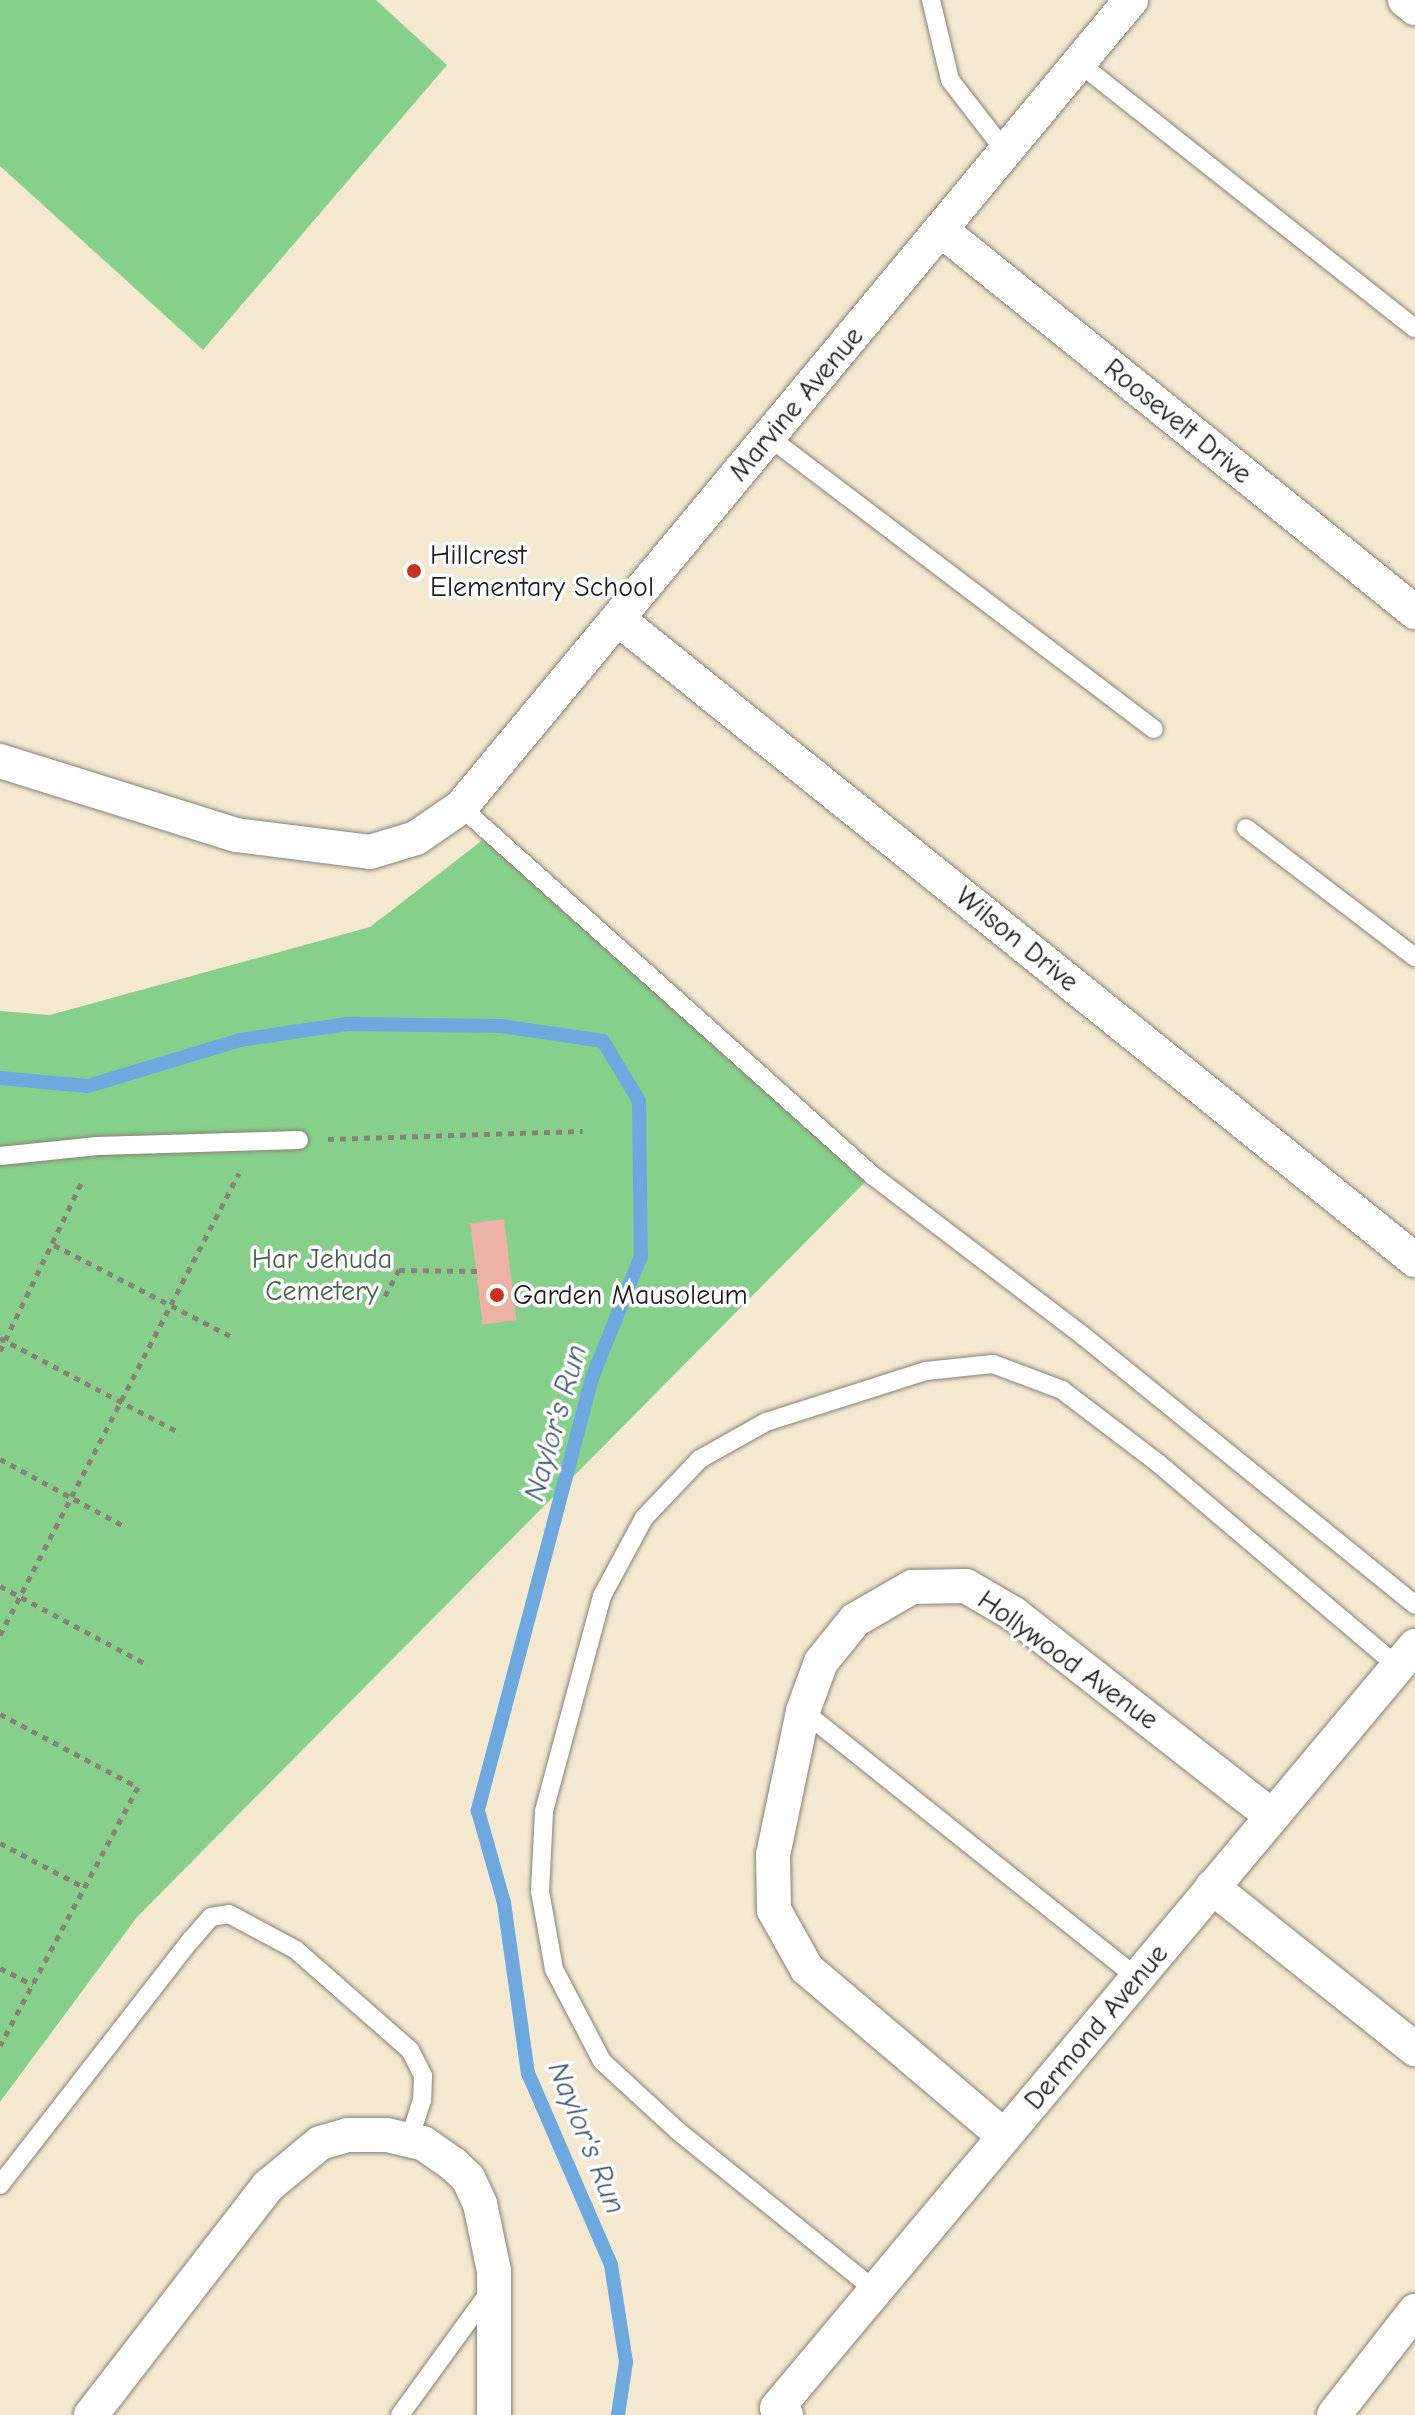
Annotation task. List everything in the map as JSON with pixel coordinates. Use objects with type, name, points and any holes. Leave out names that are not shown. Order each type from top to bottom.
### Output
[{"type":"street","points":[[1405,0],[1415,8]]},
{"type":"street","name":"Marvine Avenue","points":[[0,761],[236,835],[370,852],[416,838],[461,807],[1129,1]]},
{"type":"street","name":"Roosevelt Drive","points":[[941,230],[1415,612]]},
{"type":"street","name":"Wilson Drive","points":[[618,619],[1415,1260]]},
{"type":"street","name":"Hollywood Avenue","points":[[1004,2136],[807,1969],[774,1910],[773,1855],[803,1711],[821,1662],[855,1620],[912,1587],[966,1586],[1014,1614],[1272,1816]]},
{"type":"street","name":"Dermond Avenue","points":[[781,2411],[875,2290],[1406,1656]]},
{"type":"street","points":[[1212,1887],[1415,2049]]},
{"type":"street","points":[[91,2415],[268,2186],[320,2143],[348,2135],[423,2143],[468,2178],[488,2228],[494,2285],[494,2415]]},
{"type":"street","points":[[1334,2415],[1415,2311]]},
{"type":"lane","points":[[931,0],[950,80],[1005,151]]},
{"type":"lane","points":[[1079,63],[1415,328]]},
{"type":"lane","points":[[769,437],[1154,729]]},
{"type":"lane","points":[[461,807],[872,1175],[1082,1335],[1415,1605]]},
{"type":"lane","points":[[1246,828],[1415,957]]},
{"type":"lane","points":[[0,1156],[97,1146],[299,1140]]},
{"type":"lane","points":[[875,2290],[678,2131],[602,2061],[554,1969],[540,1891],[544,1811],[602,1596],[644,1518],[700,1459],[766,1422],[926,1371],[993,1364],[1062,1390],[1406,1656]]},
{"type":"lane","points":[[803,1711],[1137,1978]]},
{"type":"lane","points":[[0,2185],[191,1940],[211,1917],[229,1914],[296,1950],[410,2050],[423,2088],[409,2140]]},
{"type":"lane","points":[[400,2415],[494,2285]]},
{"type":"path","points":[[299,1140],[583,1131]]},
{"type":"path","points":[[0,1635],[168,1304],[256,1141]]},
{"type":"path","points":[[0,1351],[2,1340],[54,1245],[97,1146]]},
{"type":"path","points":[[54,1245],[234,1338]]},
{"type":"path","points":[[385,1296],[399,1270],[477,1271]]},
{"type":"path","points":[[2,1340],[117,1403],[180,1433]]},
{"type":"path","points":[[0,1459],[124,1526]]},
{"type":"path","points":[[0,1586],[148,1665]]},
{"type":"path","points":[[0,1714],[138,1787],[82,1886],[0,2045]]},
{"type":"path","points":[[0,1843],[82,1886]]},
{"type":"path","points":[[0,1968],[33,1985]]},
{"type":"green space","points":[[0,0],[376,0],[447,65],[203,350],[0,166]]},
{"type":"green space","name":"Har Jehuda Cemetery","points":[[484,839],[872,1175],[137,1917],[0,2102],[0,1011],[50,1015],[370,927]]},
{"type":"building","name":"Garden Mausoleum","points":[[504,1219],[516,1320],[483,1324],[470,1223]]},
{"type":"waterway","name":"Naylor's Run","points":[[0,1078],[88,1086],[240,1040],[347,1024],[501,1026],[603,1041],[639,1101],[641,1256],[592,1378],[478,1811],[504,1903],[528,2073],[611,2265],[626,2362],[618,2415]]},
{"type":"place","name":"Hillcrest Elementary School","points":[[414,571]]},
{"type":"place","name":"Garden Mausoleum","points":[[497,1295]]}]
